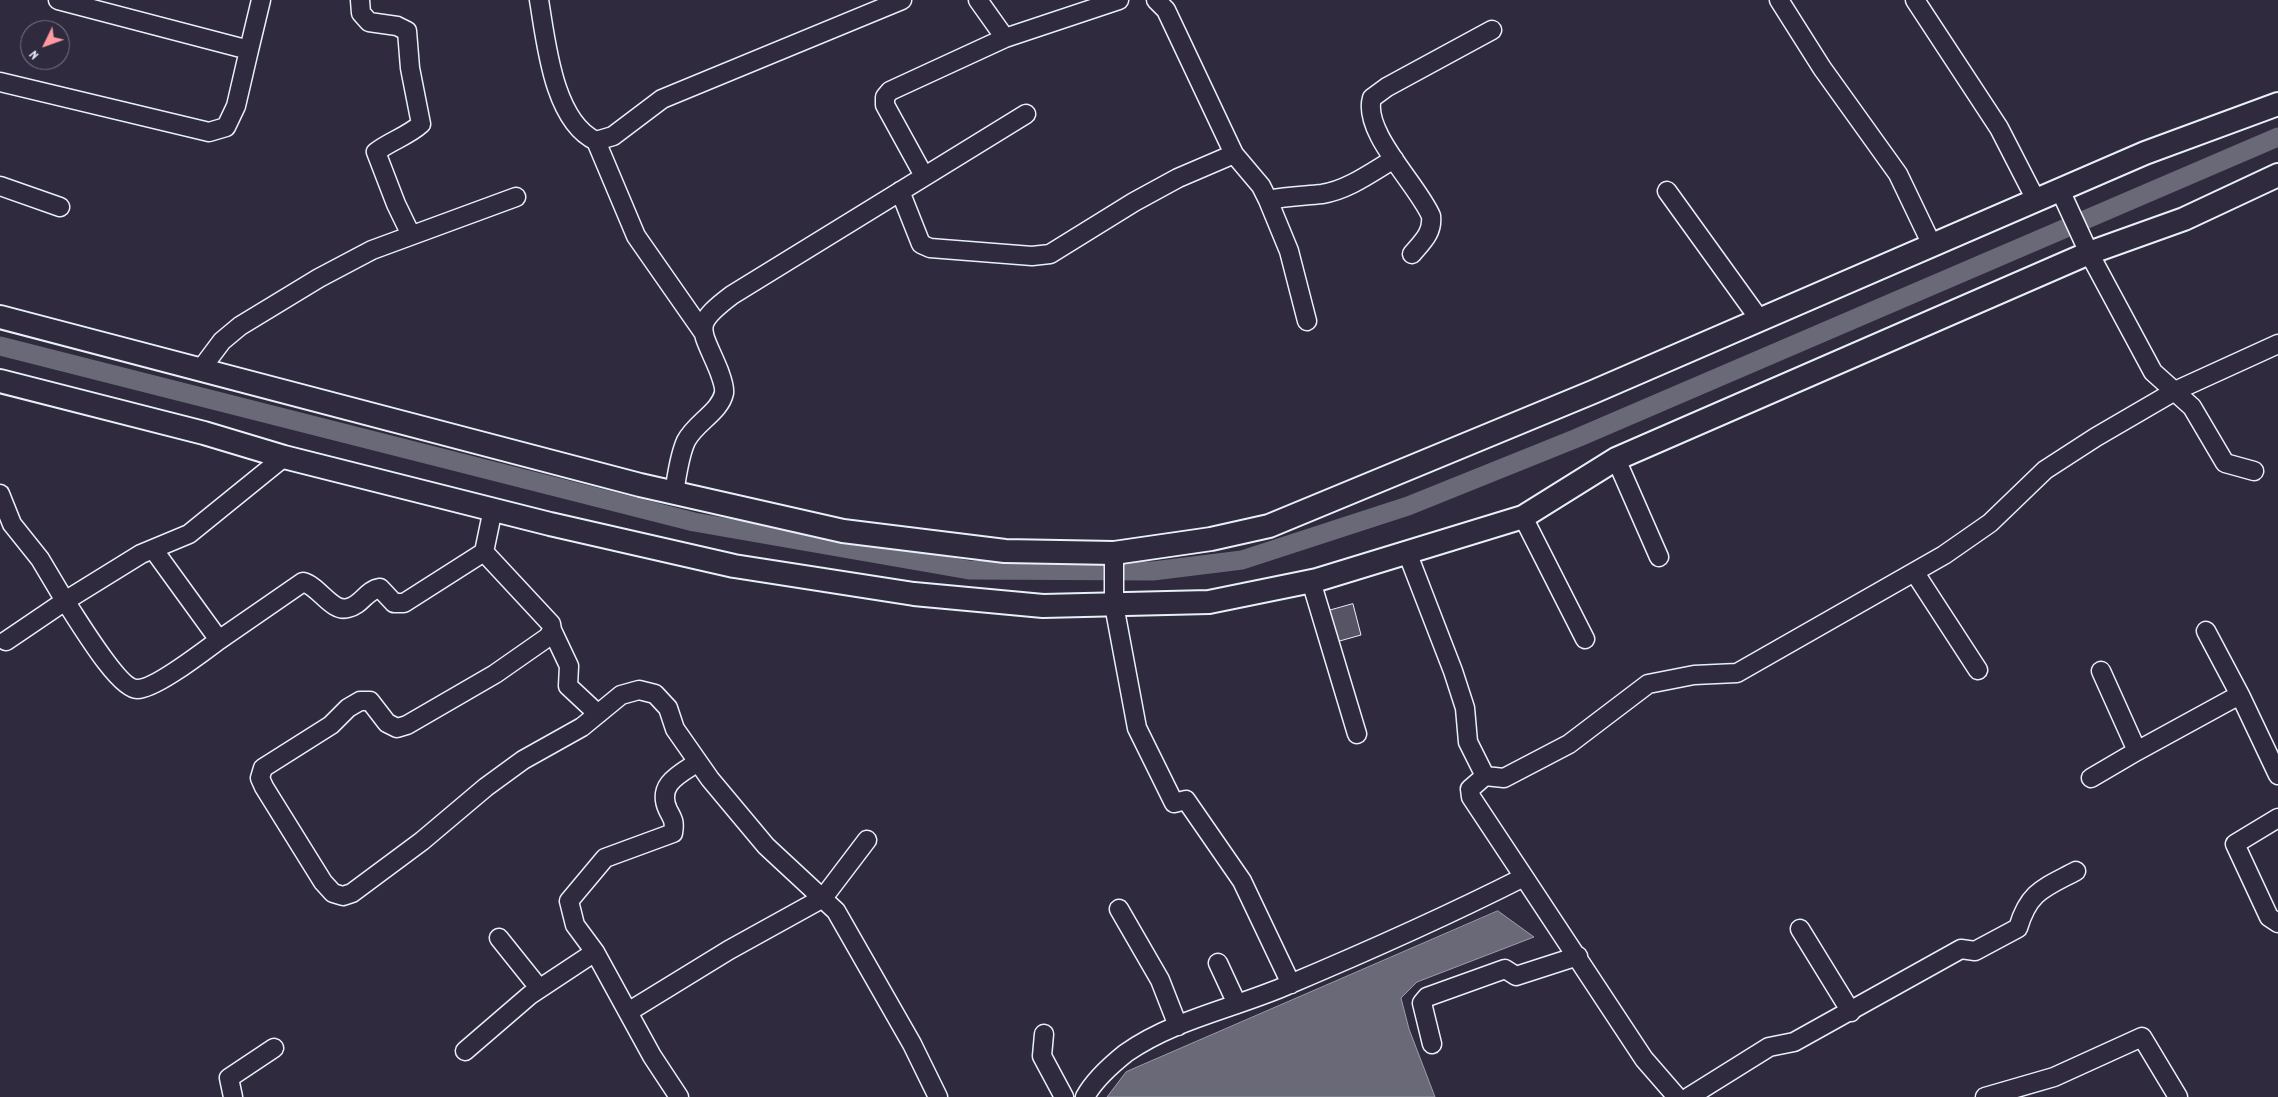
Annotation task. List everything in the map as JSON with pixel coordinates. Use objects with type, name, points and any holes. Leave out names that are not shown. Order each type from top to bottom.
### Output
[{"type":"street","points":[[58,0],[249,50]]},
{"type":"street","points":[[0,82],[209,132],[226,126],[236,106],[261,0]]},
{"type":"street","points":[[360,0],[361,13],[368,22],[397,26],[407,31],[410,68],[421,124],[414,130],[388,142],[376,152],[396,204],[412,235]]},
{"type":"street","points":[[539,0],[550,71],[565,107],[581,131],[596,141],[636,236],[703,332],[721,377],[724,391],[721,400],[687,440],[674,493]]},
{"type":"street","points":[[596,141],[613,136],[662,99],[902,0]]},
{"type":"street","points":[[978,0],[1005,38]]},
{"type":"street","points":[[924,176],[885,105],[885,97],[896,88],[1005,38],[1119,0]]},
{"type":"street","points":[[1156,0],[1166,10],[1175,33],[1234,154],[1261,186],[1268,200],[1289,252],[1307,321]]},
{"type":"street","points":[[1779,0],[1822,68],[1898,174],[1932,245]]},
{"type":"street","points":[[1915,0],[1999,128],[2036,200]]},
{"type":"street","points":[[1412,254],[1428,235],[1432,227],[1431,216],[1394,159],[1371,116],[1372,98],[1387,87],[1492,30]]},
{"type":"street","points":[[0,317],[674,493],[843,531],[1005,551],[1114,557],[1269,526],[1584,396],[2145,153],[2278,104]]},
{"type":"street","points":[[703,332],[703,322],[710,311],[732,294],[1026,114]]},
{"type":"street","points":[[900,191],[921,244],[930,248],[1032,256],[1050,254],[1134,202],[1178,178],[1234,154]]},
{"type":"street","points":[[1268,200],[1332,191],[1346,186],[1394,159]]},
{"type":"street","points":[[1,385],[204,433],[284,457],[493,509],[725,564],[914,594],[1043,606],[1114,598],[1209,602],[1311,581],[1523,517],[1616,459],[2085,244],[2184,219],[2278,176]]},
{"type":"street","points":[[0,186],[60,207]]},
{"type":"street","points":[[2060,190],[2085,244],[2153,372],[2192,407],[2225,463],[2254,471]]},
{"type":"street","points":[[1667,192],[1760,320]]},
{"type":"street","points":[[201,369],[222,341],[267,308],[372,250],[516,197]]},
{"type":"street","points":[[1484,776],[1504,778],[1569,744],[1648,684],[1694,675],[1736,673],[1915,573],[1990,523],[2045,470],[2096,436],[2174,391],[2278,344]]},
{"type":"street","points":[[6,641],[65,601],[141,554],[189,534],[284,457]]},
{"type":"street","points":[[1616,459],[1659,557]]},
{"type":"street","points":[[0,494],[12,524],[40,559],[65,601],[117,676],[128,688],[137,690],[148,687],[194,658],[303,582],[312,584],[336,607],[346,609],[355,606],[372,589],[380,588],[394,603],[404,603],[484,552],[493,509]]},
{"type":"street","points":[[1523,517],[1585,639]]},
{"type":"street","points":[[153,549],[219,640]]},
{"type":"street","points":[[484,552],[552,624],[552,630],[569,666],[568,686],[598,714]]},
{"type":"street","points":[[1407,552],[1453,671],[1465,708],[1468,742],[1484,776]]},
{"type":"street","points":[[1114,557],[1114,598],[1137,728],[1174,803],[1186,800],[1242,881],[1291,984]]},
{"type":"street","points":[[1915,573],[1978,670]]},
{"type":"street","points":[[1311,581],[1357,734]]},
{"type":"street","points":[[552,630],[548,637],[495,674],[407,725],[396,728],[386,723],[370,701],[360,701],[348,708],[331,725],[263,768],[260,778],[264,787],[323,882],[333,893],[343,896],[352,893],[394,862],[486,787],[523,760],[582,727],[621,695],[640,690],[655,694],[668,708],[675,729],[698,762],[766,846],[836,911],[912,1044],[938,1097]]},
{"type":"street","points":[[2206,630],[2241,697],[2278,775]]},
{"type":"street","points":[[2101,671],[2137,751]]},
{"type":"street","points":[[2091,778],[2232,699],[2241,697]]},
{"type":"street","points":[[679,1097],[652,1056],[595,952],[576,925],[569,901],[605,858],[673,833],[675,822],[664,799],[665,789],[674,778],[698,762]]},
{"type":"street","points":[[1484,776],[1470,790],[1470,797],[1578,956],[1644,1059],[1677,1097]]},
{"type":"street","points":[[2278,818],[2235,844],[2269,917],[2278,923]]},
{"type":"street","points":[[628,1012],[729,950],[823,898],[867,840]]},
{"type":"street","points":[[1689,1097],[1769,1047],[1794,1042],[1851,1012],[1961,949],[1975,951],[2018,928],[2024,908],[2039,891],[2076,871]]},
{"type":"street","points":[[1085,1097],[1091,1085],[1126,1054],[1178,1026],[1291,984],[1460,909],[1524,877]]},
{"type":"street","points":[[1119,909],[1160,980],[1178,1026]]},
{"type":"street","points":[[1800,929],[1851,1012]]},
{"type":"street","points":[[499,938],[539,988]]},
{"type":"street","points":[[465,1051],[539,988],[595,952]]},
{"type":"street","points":[[1432,1044],[1422,1012],[1422,1003],[1427,997],[1505,969],[1516,976],[1578,956]]},
{"type":"street","points":[[1218,963],[1237,1004]]},
{"type":"street","points":[[1044,1034],[1042,1056],[1064,1097]]},
{"type":"street","points":[[1986,1097],[2054,1077],[2142,1037],[2178,1097]]},
{"type":"street","points":[[234,1097],[229,1078],[274,1048]]},
{"type":"water","points":[[1498,911],[1534,937],[1417,982],[1401,998],[1409,1029],[1435,1097],[1107,1097],[1126,1072]]},
{"type":"building","points":[[1353,604],[1361,635],[1336,642],[1328,611]]},
{"type":"waterway","points":[[0,346],[694,522],[969,570],[1153,571],[1242,560],[1408,506],[1577,438],[2278,137]]}]
